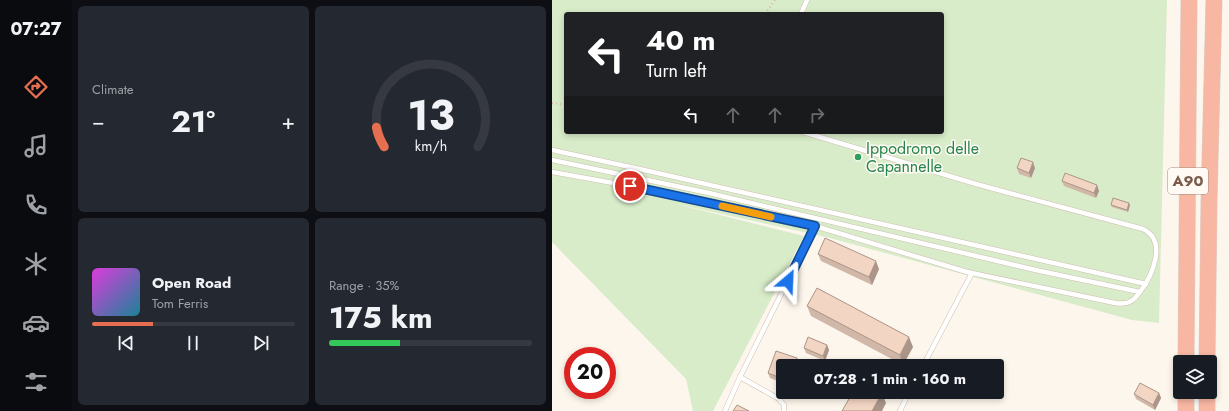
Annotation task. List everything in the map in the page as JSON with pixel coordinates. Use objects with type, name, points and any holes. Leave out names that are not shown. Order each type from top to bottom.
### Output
[{"type":"highway","name":"A90","points":[[1186,355],[1189,0]]},
{"type":"highway","name":"A90","points":[[1207,355],[1209,194],[1214,0]]},
{"type":"highway","points":[[1186,399],[1186,411]]},
{"type":"highway","points":[[1207,399],[1207,411]]},
{"type":"lane","points":[[803,12],[807,0]]},
{"type":"lane","points":[[552,172],[630,186],[815,226],[972,273],[1121,304],[1127,304],[1135,299],[1146,284],[1154,265],[1156,249],[1154,240],[1149,233],[1143,229],[976,184],[809,134]]},
{"type":"lane","points":[[552,150],[1146,284]]},
{"type":"lane","points":[[552,160],[709,193],[1040,272],[1140,292]]},
{"type":"lane","points":[[725,411],[740,376],[815,226]]},
{"type":"lane","points":[[927,359],[972,273]]},
{"type":"lane","points":[[740,376],[779,399],[784,405],[784,411]]},
{"type":"lane","points":[[900,411],[906,399]]},
{"type":"path","points":[[766,12],[775,0]]},
{"type":"path","points":[[552,103],[564,105]]},
{"type":"green space","name":"Ippodromo delle Capannelle","points":[[552,0],[1167,0],[1159,323],[1132,320],[826,237],[676,204],[804,236],[713,411],[693,411],[686,379],[552,242],[552,182],[554,182],[552,181]]},
{"type":"building","points":[[1021,158],[1033,162],[1029,173],[1017,168]]},
{"type":"building","points":[[1065,173],[1097,185],[1094,193],[1062,181]]},
{"type":"building","points":[[1113,198],[1129,203],[1127,210],[1111,205]]},
{"type":"building","points":[[825,238],[876,261],[869,277],[818,254]]},
{"type":"building","points":[[817,288],[909,337],[900,355],[807,306]]},
{"type":"building","points":[[808,337],[827,345],[823,356],[804,348]]},
{"type":"building","points":[[776,351],[797,358],[776,359],[776,376],[768,373]]},
{"type":"building","points":[[1140,383],[1159,393],[1153,405],[1134,394]]},
{"type":"building","points":[[849,399],[879,399],[872,411],[842,411]]},
{"type":"building","points":[[737,405],[749,411],[733,411]]},
{"type":"slow traffic","points":[[722,206],[771,217]]},
{"type":"place","name":"Ippodromo delle Capannelle","points":[[858,157]]},
{"type":"route","points":[[630,186],[815,226],[788,281]]}]
